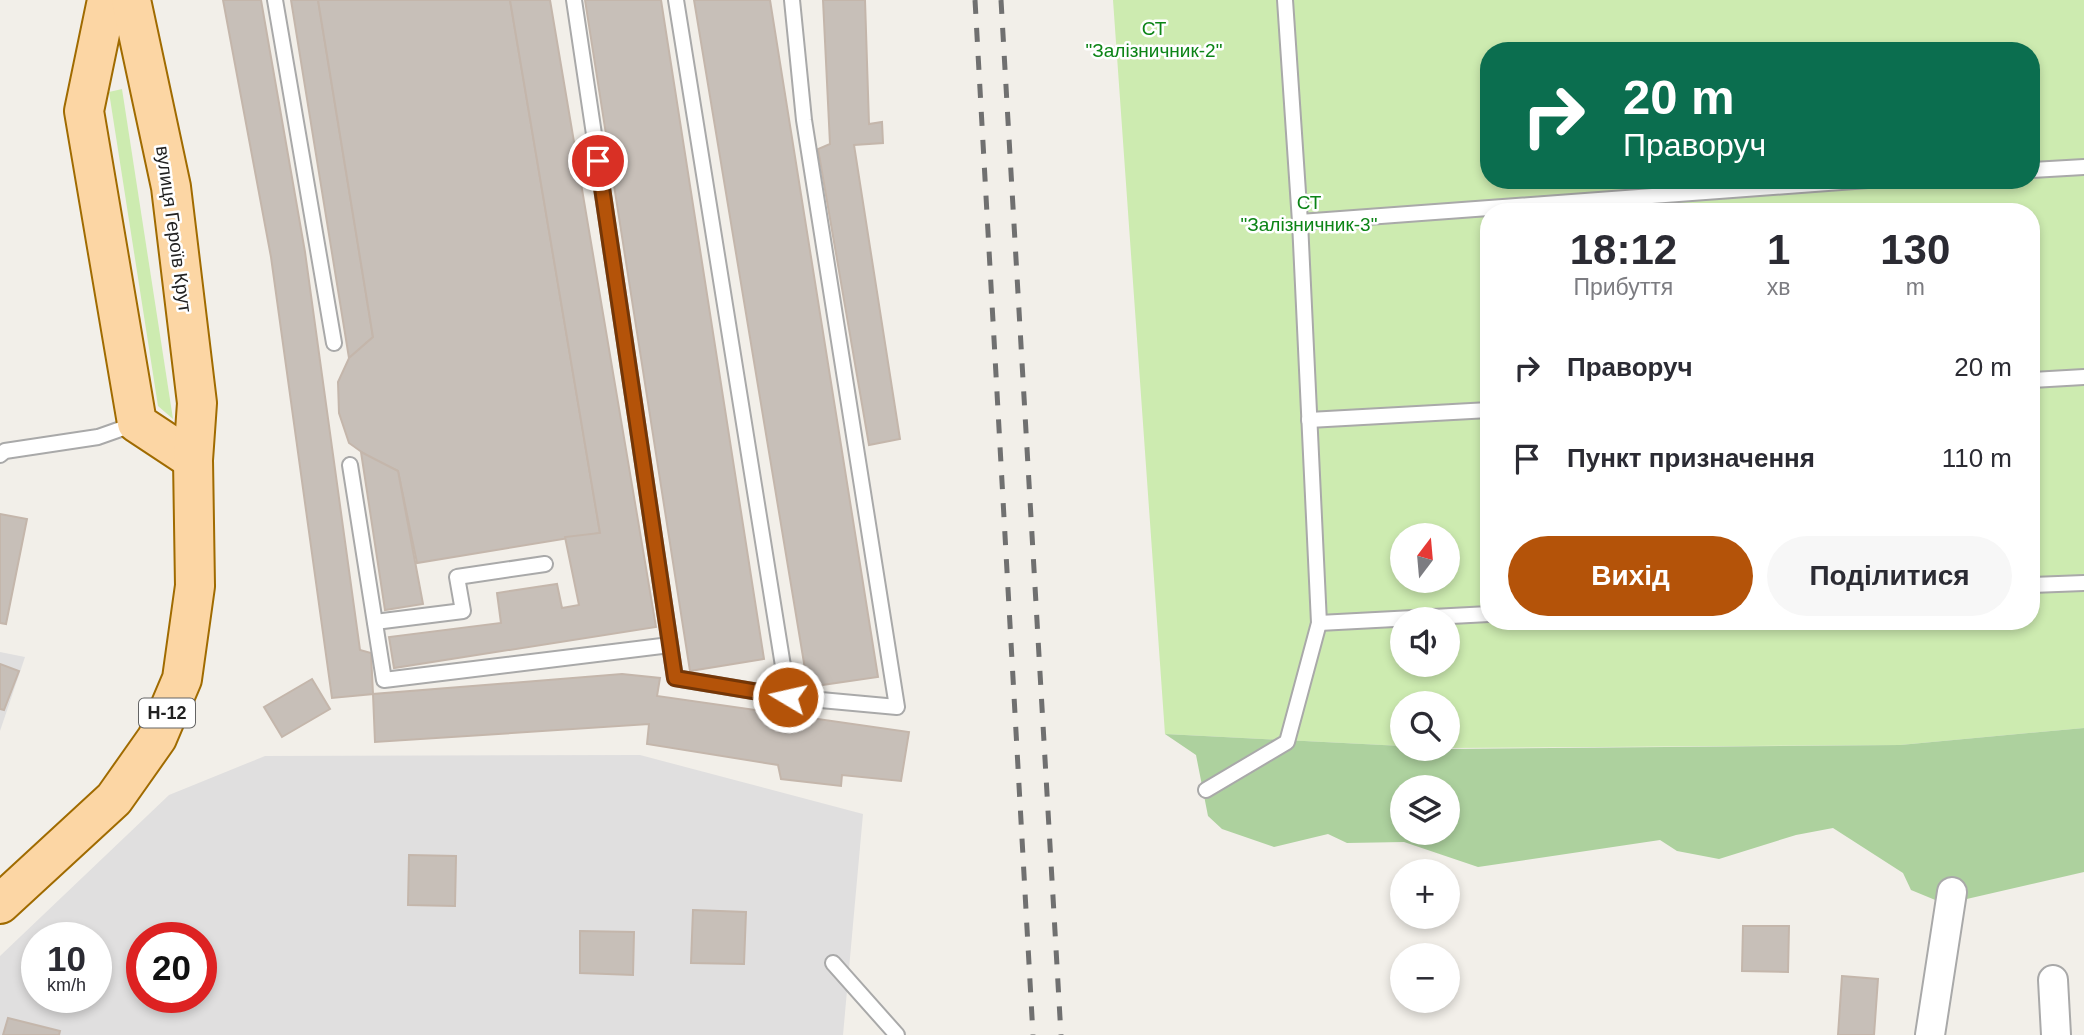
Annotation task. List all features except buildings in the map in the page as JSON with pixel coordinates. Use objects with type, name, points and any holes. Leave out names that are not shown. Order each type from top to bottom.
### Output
[{"type":"main road","points":[[107,0],[84,111],[137,423],[193,460]]},
{"type":"main road","name":"вулиця Героїв Крут","points":[[131,0],[171,187],[197,403],[193,460]]},
{"type":"main road","name":"Н-12","points":[[0,904],[114,799],[157,738],[182,679],[195,586],[193,460]]},
{"type":"street","points":[[1930,1035],[1952,892]]},
{"type":"street","points":[[2053,980],[2056,1035]]},
{"type":"lane","points":[[275,0],[334,343]]},
{"type":"lane","points":[[574,0],[675,678],[788,697],[897,707],[804,120],[792,0]]},
{"type":"lane","points":[[676,0],[788,697]]},
{"type":"lane","points":[[1206,790],[1287,741],[1319,623],[1300,222],[1285,0]]},
{"type":"lane","points":[[2040,170],[2084,167]]},
{"type":"lane","points":[[1557,203],[1746,189]]},
{"type":"lane","points":[[1300,222],[1480,209]]},
{"type":"lane","points":[[2040,380],[2084,377]]},
{"type":"lane","points":[[1309,420],[1480,410]]},
{"type":"lane","points":[[0,455],[5,451],[98,438],[137,423]]},
{"type":"lane","points":[[350,465],[384,680],[670,645]]},
{"type":"lane","points":[[374,622],[463,611],[457,577],[545,564]]},
{"type":"lane","points":[[2040,585],[2084,583]]},
{"type":"lane","points":[[1319,623],[1480,614]]},
{"type":"lane","points":[[833,963],[897,1035]]},
{"type":"shaded area","points":[[0,652],[25,657],[0,731]]},
{"type":"shaded area","points":[[640,755],[863,814],[843,1035],[0,1035],[0,956],[21,936],[21,1013],[112,1013],[112,922],[36,922],[169,795],[265,756]]},
{"type":"green space","name":"СТ \"Залізничник-3\"","points":[[1113,0],[2084,0],[2084,728],[1900,745],[1460,748],[1460,691],[1390,691],[1390,745],[1165,734]]},
{"type":"green space","points":[[122,89],[173,419],[158,406],[109,92]]},
{"type":"green space","points":[[2084,728],[2084,872],[1945,904],[1911,890],[1903,873],[1833,828],[1796,835],[1719,859],[1677,851],[1660,840],[1478,867],[1413,845],[1460,845],[1460,775],[1390,775],[1390,842],[1347,843],[1328,834],[1274,847],[1222,829],[1208,816],[1196,755],[1165,734],[1390,745],[1390,761],[1460,761],[1460,749],[1900,745]]},
{"type":"railway","points":[[975,0],[1033,1035]]},
{"type":"railway","points":[[1001,0],[1061,1035]]},
{"type":"route","points":[[598,161],[675,678],[788,697]]},
{"type":"park label","name":"СТ \"Залізничник-2\"","points":[[1154,39]]}]
